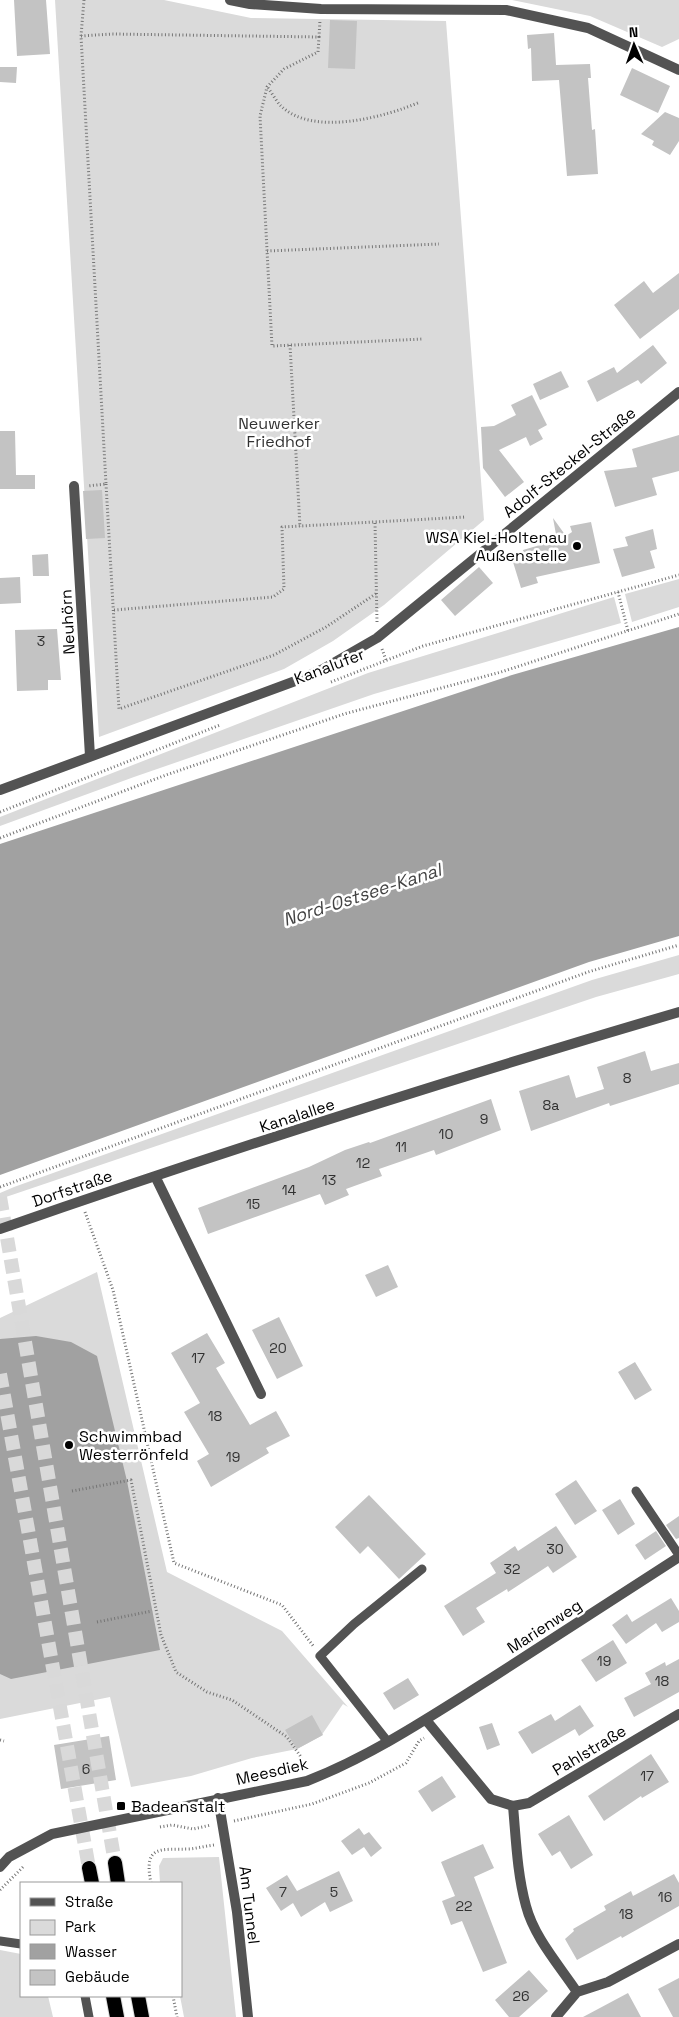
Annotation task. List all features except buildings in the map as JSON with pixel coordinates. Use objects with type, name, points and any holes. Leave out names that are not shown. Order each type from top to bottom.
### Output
[{"type":"highway","points":[[115,1864],[118,1882]]},
{"type":"highway","points":[[89,1868],[92,1882]]},
{"type":"highway","points":[[113,1997],[117,2017]]},
{"type":"highway","points":[[138,1997],[142,2017]]},
{"type":"street","points":[[230,0],[250,4],[321,9],[506,10],[588,28],[679,70]]},
{"type":"street","points":[[668,64],[679,59]]},
{"type":"street","name":"Adolf-Steckel-Straße","points":[[90,756],[298,680],[322,669],[377,638],[678,395]]},
{"type":"street","name":"Neuhörn","points":[[74,486],[90,756]]},
{"type":"street","points":[[0,790],[90,756]]},
{"type":"street","name":"Kanalallee","points":[[155,1176],[554,1049],[679,1012]]},
{"type":"street","points":[[155,1176],[261,1394]]},
{"type":"street","name":"Dorfstraße","points":[[0,1229],[155,1176]]},
{"type":"street","name":"Marienweg","points":[[426,1720],[679,1556]]},
{"type":"street","name":"Pahlstraße","points":[[513,1806],[529,1803],[679,1714]]},
{"type":"street","points":[[426,1720],[491,1799],[513,1806],[520,1874],[526,1907],[541,1940],[577,1992]]},
{"type":"street","name":"Meesdiek","points":[[0,1867],[9,1857],[52,1834],[307,1781],[356,1760],[426,1720]]},
{"type":"street","name":"Am Tunnel","points":[[218,1798],[237,1912],[248,2017]]},
{"type":"street","points":[[556,2017],[577,1992],[608,1982],[679,1944]]},
{"type":"lane","points":[[636,1491],[679,1556]]},
{"type":"lane","points":[[388,1742],[320,1656],[354,1624],[422,1569]]},
{"type":"lane","points":[[0,1941],[20,1944]]},
{"type":"lane","points":[[85,1997],[89,2017]]},
{"type":"path","points":[[84,0],[80,36],[119,709],[274,655],[326,627],[377,593]]},
{"type":"path","points":[[80,36],[319,37],[318,52],[284,69],[267,87],[260,116],[272,346],[423,338]]},
{"type":"path","points":[[267,87],[282,106],[296,116],[324,123],[390,115],[420,102]]},
{"type":"path","points":[[267,251],[439,244]]},
{"type":"path","points":[[290,345],[300,526]]},
{"type":"path","points":[[74,486],[106,484]]},
{"type":"path","points":[[114,610],[273,597],[284,589],[282,527],[466,517]]},
{"type":"path","points":[[376,523],[377,638],[386,660]]},
{"type":"path","name":"Kanalufer","points":[[324,684],[423,646],[679,575]]},
{"type":"path","points":[[618,592],[628,631]]},
{"type":"path","points":[[0,838],[166,774],[344,714],[501,672],[679,614]]},
{"type":"path","points":[[0,812],[226,723]]},
{"type":"path","points":[[0,1187],[588,972],[679,945]]},
{"type":"path","points":[[81,1200],[112,1290],[174,1563],[282,1605],[320,1656]]},
{"type":"path","points":[[72,1491],[131,1480],[161,1635],[176,1672],[207,1692],[232,1700],[287,1737],[301,1757],[307,1781]]},
{"type":"path","points":[[97,1622],[152,1611]]},
{"type":"path","points":[[151,1882],[148,1866],[152,1855],[160,1848],[191,1849],[227,1843]]},
{"type":"path","points":[[172,1997],[177,2017]]},
{"type":"green space","name":"Neuwerker Friedhof","points":[[55,0],[164,0],[251,18],[446,21],[484,520],[384,605],[333,641],[284,669],[99,737]]},
{"type":"green space","points":[[512,0],[679,0],[679,39],[662,47],[590,16]]},
{"type":"green space","points":[[679,579],[679,607],[632,622],[625,594]]},
{"type":"green space","points":[[614,597],[621,623],[374,694],[134,777],[0,826],[0,817],[368,673]]},
{"type":"green space","points":[[679,955],[679,974],[596,997],[0,1199],[0,1193],[14,1187],[592,980]]},
{"type":"green space","name":"Schwimmbad Westerrönfeld","points":[[97,1272],[167,1572],[282,1631],[348,1707],[343,1704],[321,1736],[297,1749],[252,1758],[191,1776],[131,1787],[110,1697],[0,1719],[0,1318]]},
{"type":"green space","points":[[219,1857],[236,2017],[184,2017],[180,1997],[182,1997],[182,1882],[160,1882],[159,1866],[163,1858]]},
{"type":"green space","points":[[0,1950],[20,1954],[20,1997],[48,1997],[53,2017],[0,2017]]},
{"type":"water","name":"Nord-Ostsee-Kanal","points":[[679,627],[679,936],[589,962],[0,1175],[0,844],[512,675]]},
{"type":"water","points":[[36,1336],[71,1342],[97,1356],[127,1481],[160,1650],[11,1679],[0,1674],[0,1339]]},
{"type":"tunnel","points":[[0,1197],[115,1863]]},
{"type":"tunnel","points":[[0,1374],[89,1868]]},
{"type":"place","name":"WSA Kiel-Holtenau Außenstelle","points":[[577,546]]},
{"type":"place","name":"Schwimmbad Westerrönfeld","points":[[69,1445]]},
{"type":"place","name":"Badeanstalt","points":[[121,1806]]}]
